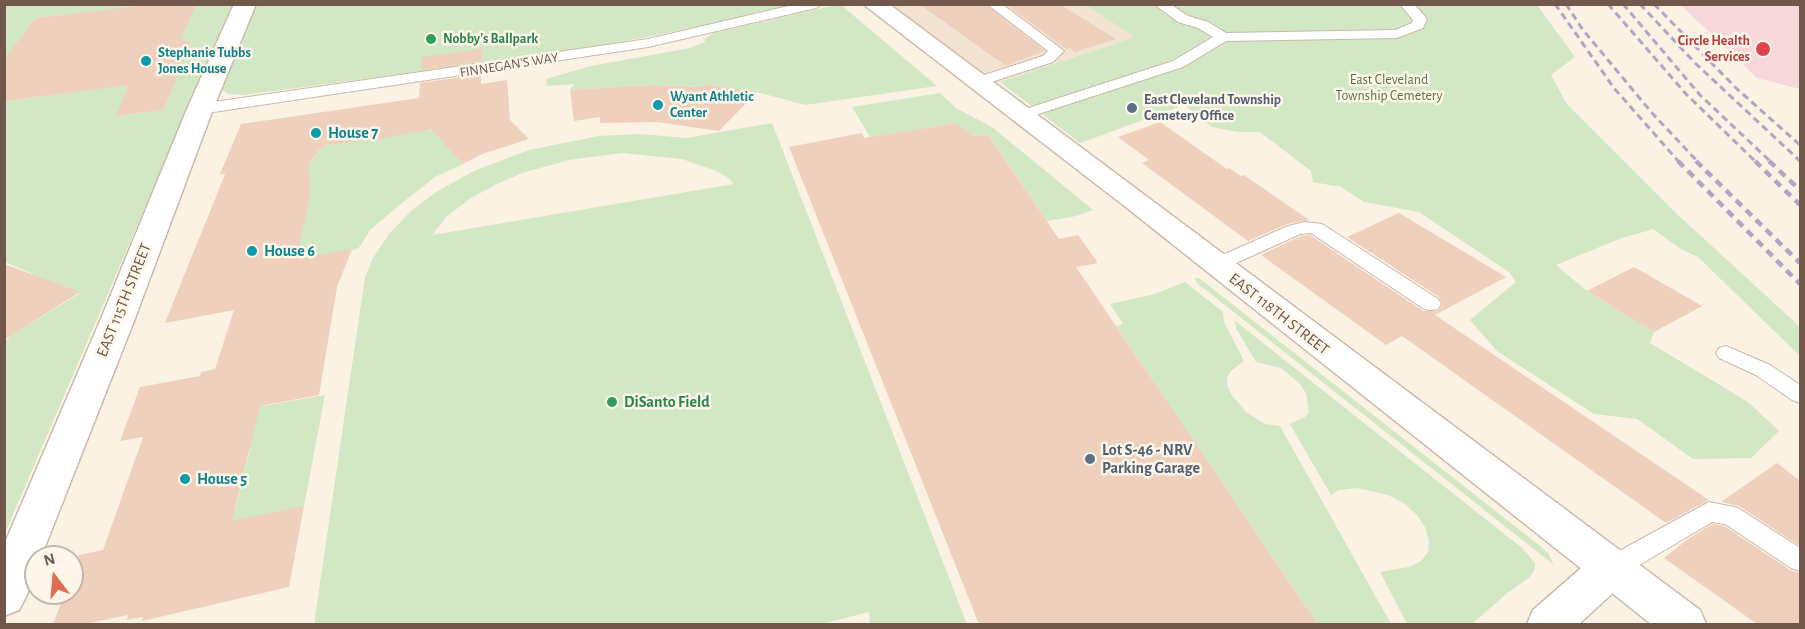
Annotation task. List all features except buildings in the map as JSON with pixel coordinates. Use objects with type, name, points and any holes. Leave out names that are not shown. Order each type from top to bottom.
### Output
[{"type":"street","name":"EAST 115TH STREET","points":[[4,597],[117,321],[200,108],[245,4]]},
{"type":"street","name":"EAST 118TH STREET","points":[[874,4],[1684,624]]},
{"type":"street","points":[[1548,624],[1610,569]]},
{"type":"lane","name":"FINNEGAN'S WAY","points":[[200,108],[379,84],[648,43],[816,4]]},
{"type":"lane","points":[[977,82],[1048,58],[1057,51],[993,4]]},
{"type":"lane","points":[[1160,4],[1183,19],[1203,26],[1222,37]]},
{"type":"lane","points":[[1021,115],[1178,64],[1222,37],[1397,34],[1418,25],[1420,20],[1406,4]]},
{"type":"lane","points":[[1216,265],[1305,226],[1316,228],[1431,304]]},
{"type":"lane","points":[[1726,353],[1763,370],[1800,395]]},
{"type":"lane","points":[[1610,569],[1709,512],[1730,515],[1800,561]]},
{"type":"shaded area","points":[[874,5],[1086,5],[1136,37],[984,87]]},
{"type":"shaded area","name":"Circle Health Services","points":[[1681,5],[1800,5],[1800,89],[1757,78]]},
{"type":"green space","points":[[840,4],[937,86],[805,105],[757,92],[705,84],[702,87],[651,85],[570,90],[574,84],[547,86],[546,79],[591,66],[690,48],[705,42],[704,39],[714,33]]},
{"type":"green space","points":[[5,5],[156,5],[36,18],[5,59]]},
{"type":"green space","points":[[197,5],[232,5],[5,533],[4,341],[10,338],[5,335],[24,322],[30,324],[80,293],[23,280],[33,274],[5,262],[5,219],[7,217],[4,216],[5,101],[132,84],[117,116],[162,110],[192,42],[185,42],[187,39],[160,42],[188,21]]},
{"type":"green space","points":[[255,5],[799,5],[558,53],[244,95],[229,94],[222,90],[222,85]]},
{"type":"green space","name":"East Cleveland Township Cemetery","points":[[1086,5],[1537,5],[1575,57],[1551,75],[1566,103],[1677,214],[1800,327],[1800,356],[1698,257],[1681,249],[1653,229],[1619,239],[1556,265],[1587,291],[1654,332],[1650,343],[1748,402],[1779,431],[1751,458],[1693,459],[1637,419],[1594,414],[1497,351],[1470,320],[1516,282],[1509,272],[1419,212],[1364,202],[1341,187],[1313,182],[1311,171],[1260,132],[1238,132],[1212,127],[1184,105],[1080,143],[1000,82],[1135,37]]},
{"type":"green space","points":[[940,93],[956,108],[992,127],[1093,210],[1072,217],[1047,221],[988,134],[973,136],[956,123],[870,137],[852,107]]},
{"type":"green space","name":"DiSanto Field","points":[[772,123],[967,624],[870,624],[869,612],[821,624],[314,624],[365,277],[373,258],[389,234],[411,211],[436,192],[474,171],[529,150],[599,136],[640,134],[686,138]],"holes":[[[622,153],[682,159],[716,171],[734,184],[432,235],[446,217],[471,198],[522,173],[569,160]]]},
{"type":"green space","points":[[428,129],[439,131],[463,164],[435,177],[402,203],[371,229],[358,249],[281,264],[312,160],[324,145]]},
{"type":"green space","points":[[1195,278],[1199,278],[1540,546],[1549,554],[1554,565],[1197,283]]},
{"type":"green space","points":[[1185,282],[1223,312],[1224,322],[1244,361],[1231,371],[1227,378],[1231,394],[1246,412],[1265,424],[1280,426],[1391,624],[1318,624],[1116,326],[1123,324],[1110,304],[1155,294]]},
{"type":"green space","points":[[1234,320],[1522,548],[1535,563],[1535,569],[1530,577],[1506,594],[1472,624],[1407,624],[1380,572],[1409,567],[1421,561],[1428,552],[1429,541],[1425,527],[1417,515],[1405,504],[1388,495],[1357,488],[1339,490],[1331,495],[1290,424],[1305,417],[1309,412],[1306,393],[1300,384],[1281,368],[1256,362],[1236,328]]},
{"type":"green space","points":[[325,395],[304,506],[272,513],[270,519],[216,531],[220,514],[235,511],[250,449],[234,411]]},
{"type":"railway","points":[[1555,4],[1614,88],[1679,162]]},
{"type":"railway","points":[[1566,4],[1583,30],[1652,113],[1698,162]]},
{"type":"railway","points":[[1608,4],[1686,94],[1756,162]]},
{"type":"railway","points":[[1623,4],[1700,95],[1771,162]]},
{"type":"railway","points":[[1640,4],[1695,63],[1800,161]]},
{"type":"railway","points":[[1654,4],[1736,88],[1800,145]]},
{"type":"railway","points":[[1678,161],[1800,284]]},
{"type":"railway","points":[[1696,161],[1800,263]]},
{"type":"railway","points":[[1755,161],[1800,205]]},
{"type":"railway","points":[[1769,161],[1800,190]]},
{"type":"place","name":"Nobby's Ballpark","points":[[431,39]]},
{"type":"place","name":"Circle Health Services","points":[[1763,49]]},
{"type":"place","name":"Stephanie Tubbs Jones House","points":[[146,61]]},
{"type":"place","name":"Wyant Athletic Center","points":[[658,105]]},
{"type":"place","name":"East Cleveland Township Cemetery Office","points":[[1132,108]]},
{"type":"place","name":"House 7","points":[[316,133]]},
{"type":"place","name":"House 6","points":[[252,251]]},
{"type":"place","name":"DiSanto Field","points":[[612,402]]},
{"type":"place","name":"Lot S-46 - NRV Parking Garage","points":[[1090,459]]},
{"type":"place","name":"House 5","points":[[185,479]]}]
